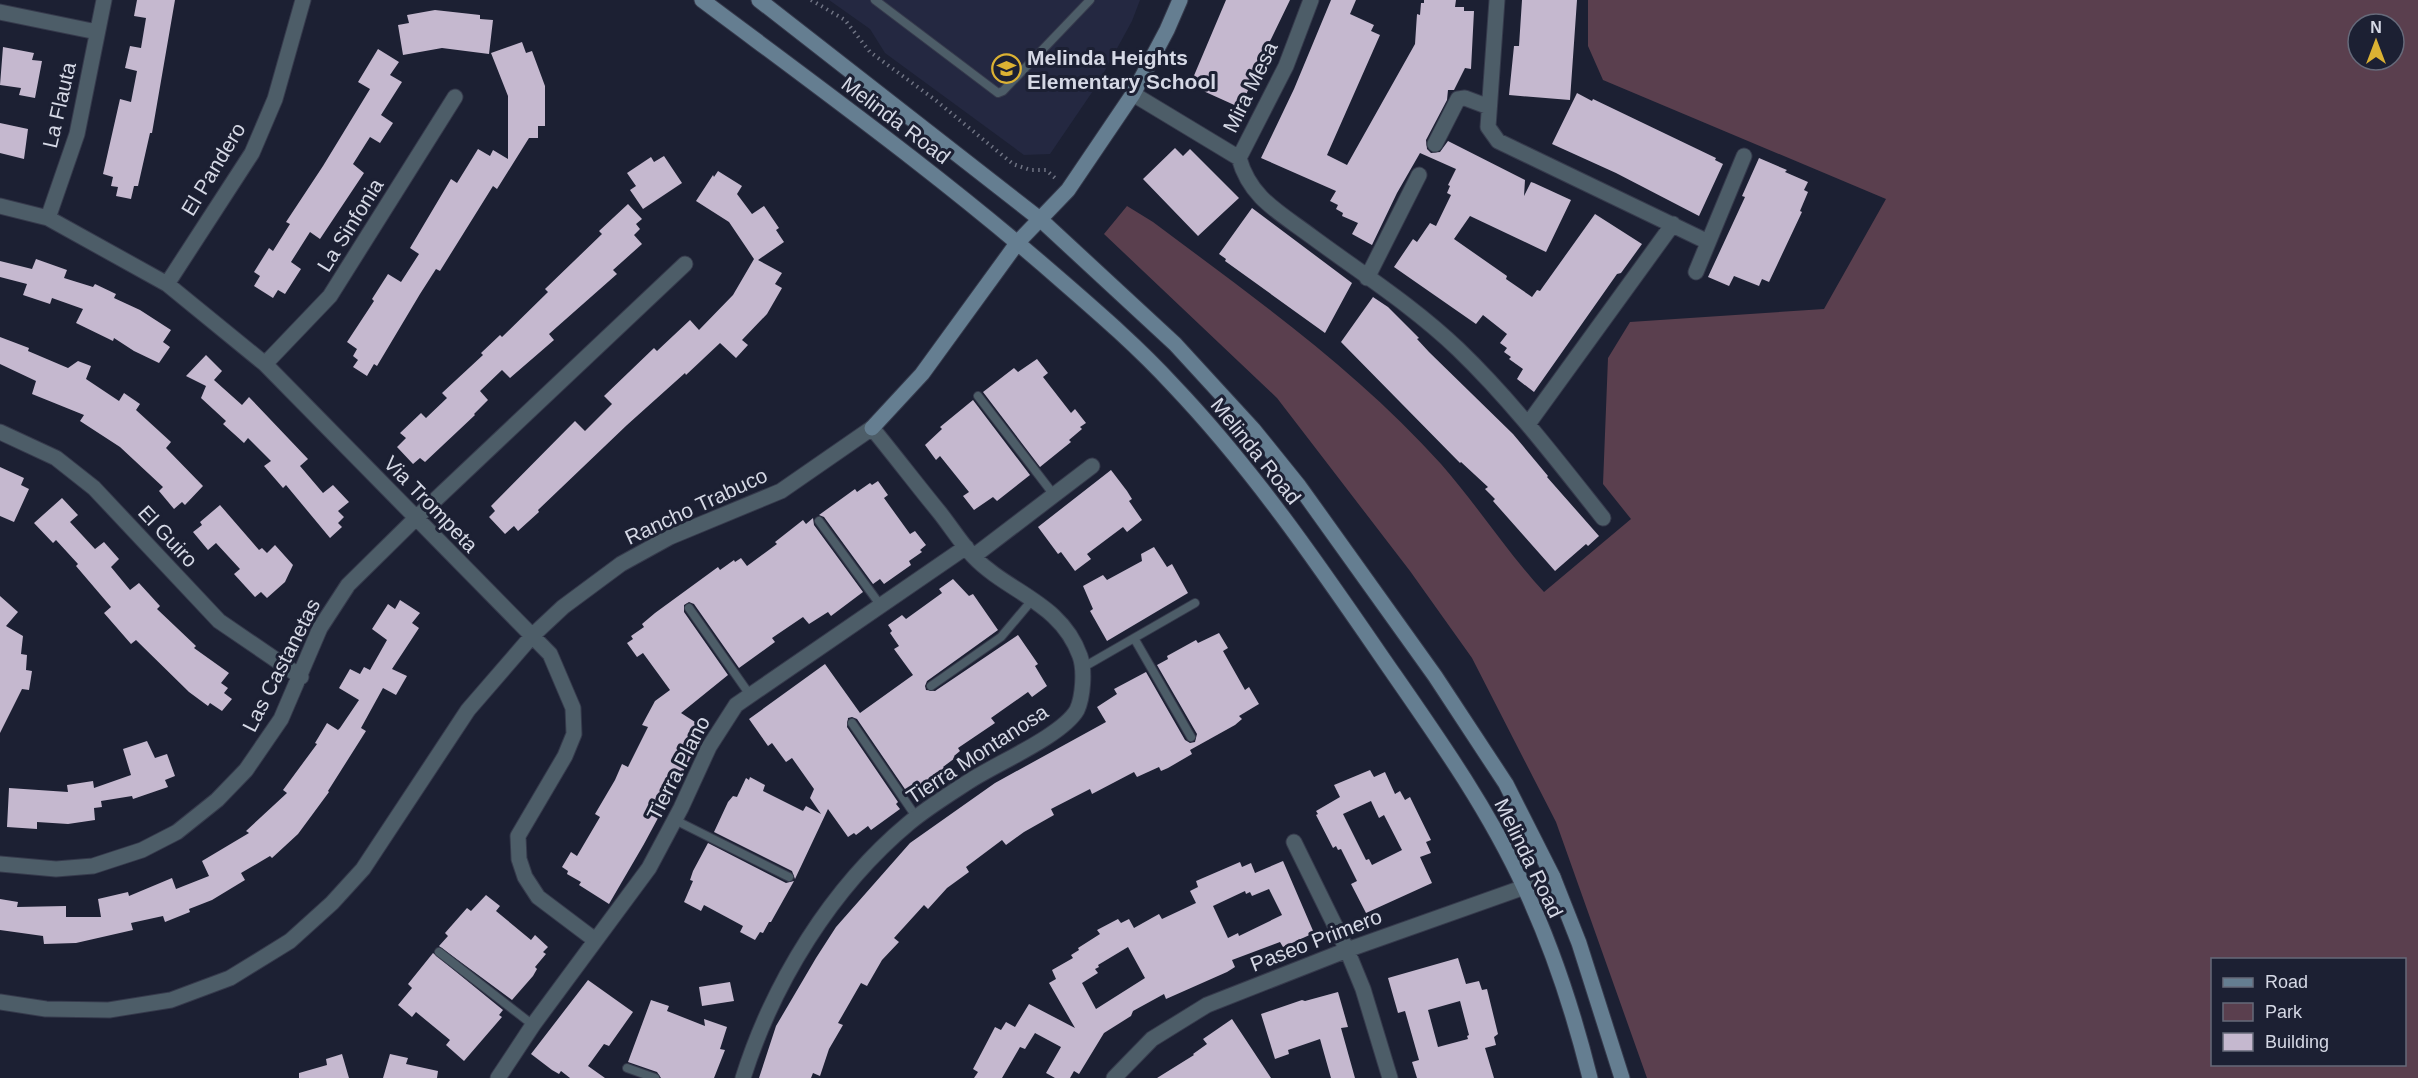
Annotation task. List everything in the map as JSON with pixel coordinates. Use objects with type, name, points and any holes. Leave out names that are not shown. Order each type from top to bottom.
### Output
[{"type":"main road","name":"Melinda Road","points":[[702,0],[888,138],[1018,242],[1143,354],[1239,460],[1294,530],[1445,747],[1481,807],[1525,888],[1556,965],[1590,1078]]},
{"type":"main road","name":"Melinda Road","points":[[759,0],[1041,219],[1175,345],[1253,429],[1299,486],[1471,729],[1506,784],[1553,877],[1579,943],[1622,1078]]},
{"type":"main road","name":"Rancho Trabuco","points":[[872,428],[922,374],[1018,242],[1068,190],[1133,94],[1180,0]]},
{"type":"street","name":"La Flauta","points":[[48,218],[77,134],[104,0]]},
{"type":"street","name":"El Pandero","points":[[167,284],[252,153],[275,99],[303,0]]},
{"type":"street","name":"Mira Mesa","points":[[1311,0],[1286,66],[1239,158],[1244,177],[1260,198],[1367,278],[1393,294],[1443,336],[1528,424],[1603,518]]},
{"type":"street","points":[[1497,0],[1488,127],[1498,141],[1708,242]]},
{"type":"street","points":[[0,12],[97,32]]},
{"type":"street","points":[[1133,94],[1239,158]]},
{"type":"street","name":"La Sinfonia","points":[[265,364],[330,296],[455,96]]},
{"type":"street","points":[[1435,144],[1458,99],[1489,107]]},
{"type":"street","points":[[1696,272],[1743,156]]},
{"type":"street","points":[[1367,278],[1419,175]]},
{"type":"street","name":"Via Trompeta","points":[[0,206],[48,218],[167,284],[265,364],[314,411],[415,519],[550,654],[573,708],[574,734],[565,756],[518,836],[519,859],[525,877],[538,897],[595,940]]},
{"type":"street","points":[[1528,424],[1673,224]]},
{"type":"street","name":"Las Castanetas","points":[[0,864],[56,869],[93,866],[142,850],[177,832],[217,800],[246,771],[281,719],[320,628],[348,585],[685,264]]},
{"type":"street","name":"Tierra Montanosa","points":[[743,1078],[754,1042],[788,973],[858,872],[917,818],[969,781],[1057,730],[1077,710],[1084,678],[1080,656],[1062,624],[1034,598],[995,576],[970,552],[872,428]]},
{"type":"street","name":"Rancho Trabuco","points":[[0,1002],[46,1009],[109,1010],[171,1000],[230,978],[290,941],[332,903],[363,869],[468,710],[532,636],[563,607],[621,564],[670,537],[781,490],[872,428]]},
{"type":"street","name":"El Guiro","points":[[0,432],[56,458],[94,488],[219,621],[300,676]]},
{"type":"street","name":"Tierra Plano","points":[[498,1078],[533,1025],[649,868],[675,820],[709,747],[736,705],[881,606],[970,552],[1054,495],[1092,466]]},
{"type":"street","points":[[1294,842],[1347,950],[1363,989],[1390,1078]]},
{"type":"street","name":"Paseo Primero","points":[[1114,1078],[1152,1039],[1208,1005],[1347,950],[1553,877]]},
{"type":"lane","points":[[875,0],[998,93],[1090,0]]},
{"type":"lane","points":[[978,396],[1054,495]]},
{"type":"lane","points":[[819,521],[881,606]]},
{"type":"lane","points":[[931,686],[1001,637],[1034,598]]},
{"type":"lane","points":[[1082,668],[1195,603]]},
{"type":"lane","points":[[689,608],[750,695]]},
{"type":"lane","points":[[1134,638],[1191,737]]},
{"type":"lane","points":[[852,723],[917,818]]},
{"type":"lane","points":[[675,820],[789,877]]},
{"type":"lane","points":[[440,952],[533,1025]]},
{"type":"lane","points":[[627,1068],[655,1078]]},
{"type":"path","points":[[811,0],[845,20],[870,52],[934,99],[1013,164],[1030,170],[1046,170],[1068,190]]},
{"type":"shaded area","name":"Melinda Heights Elementary School","points":[[829,0],[1140,0],[1132,21],[1097,85],[1050,154],[1024,155],[885,53],[870,29]]},
{"type":"green space","points":[[1588,0],[2418,0],[2418,1078],[1647,1078],[1556,822],[1472,658],[1410,571],[1277,398],[1104,234],[1127,206],[1153,222],[1303,336],[1375,397],[1409,430],[1441,464],[1544,592],[1631,519],[1603,484],[1608,358],[1630,322],[1824,309],[1886,199],[1603,80],[1588,46]]},
{"type":"building","points":[[137,0],[175,0],[152,133],[150,133],[138,186],[134,186],[131,199],[116,196],[118,187],[111,186],[113,177],[103,174],[120,99],[131,102],[137,71],[125,68],[130,46],[141,48],[146,18],[134,16]]},
{"type":"building","points":[[1226,0],[1290,0],[1255,72],[1241,108],[1190,85]]},
{"type":"building","points":[[1331,0],[1356,0],[1350,14],[1374,25],[1371,31],[1380,35],[1327,155],[1347,165],[1415,44],[1417,14],[1420,15],[1421,3],[1424,3],[1424,0],[1456,0],[1455,7],[1464,7],[1464,11],[1474,11],[1471,69],[1465,68],[1454,90],[1448,90],[1447,100],[1426,140],[1427,149],[1431,153],[1440,152],[1448,141],[1525,180],[1524,196],[1531,182],[1571,200],[1546,252],[1470,216],[1454,239],[1507,276],[1506,279],[1532,297],[1537,290],[1540,291],[1595,214],[1642,244],[1621,273],[1617,274],[1534,392],[1517,379],[1523,369],[1509,359],[1511,357],[1504,352],[1507,348],[1500,343],[1507,334],[1483,315],[1476,324],[1394,267],[1413,239],[1417,242],[1430,223],[1436,226],[1451,195],[1447,193],[1450,186],[1448,185],[1456,169],[1420,153],[1397,193],[1372,245],[1352,234],[1358,223],[1342,216],[1343,213],[1336,209],[1338,205],[1330,201],[1336,191],[1261,158],[1294,89]]},
{"type":"building","points":[[1522,0],[1577,0],[1570,100],[1509,95],[1514,46],[1519,46]]},
{"type":"building","points":[[435,10],[480,15],[480,19],[493,20],[489,54],[442,48],[403,55],[398,25],[409,23],[407,15]]},
{"type":"building","points":[[522,42],[526,53],[532,51],[545,86],[545,126],[538,126],[538,138],[529,138],[497,189],[493,186],[440,271],[436,269],[377,366],[374,364],[367,376],[353,367],[358,360],[353,356],[357,349],[347,342],[374,301],[372,299],[388,274],[401,282],[419,254],[410,248],[451,179],[457,183],[478,149],[490,156],[493,150],[508,159],[508,96],[491,53]]},
{"type":"building","points":[[3,47],[34,53],[32,60],[42,61],[35,98],[19,95],[21,88],[0,85]]},
{"type":"building","points":[[378,49],[399,62],[390,75],[402,82],[381,115],[393,123],[380,143],[370,137],[353,164],[364,173],[320,239],[310,232],[291,262],[301,269],[285,294],[278,290],[273,298],[254,286],[260,276],[254,272],[269,248],[273,251],[290,224],[286,222],[370,89],[358,82]]},
{"type":"building","points":[[1577,93],[1716,158],[1715,160],[1723,164],[1699,216],[1616,173],[1552,144]]},
{"type":"building","points":[[0,123],[28,129],[24,159],[0,153]]},
{"type":"building","points":[[1175,148],[1183,156],[1190,149],[1239,198],[1198,236],[1143,179]]},
{"type":"building","points":[[664,156],[682,183],[643,209],[630,190],[636,186],[627,173],[651,157],[654,162]]},
{"type":"building","points":[[1759,158],[1808,182],[1804,190],[1808,192],[1800,211],[1802,212],[1769,282],[1762,279],[1759,286],[1734,276],[1729,286],[1708,277],[1745,197],[1742,196]]},
{"type":"building","points":[[718,171],[742,186],[737,194],[752,214],[764,206],[779,228],[776,230],[784,242],[758,260],[782,273],[775,284],[782,288],[767,314],[742,340],[748,345],[736,358],[720,343],[627,425],[518,531],[514,526],[505,534],[489,517],[495,511],[491,506],[575,421],[585,431],[612,404],[604,396],[654,348],[657,351],[690,320],[699,330],[733,295],[754,259],[729,222],[696,201]]},
{"type":"building","points":[[628,204],[642,219],[636,224],[640,229],[634,235],[642,244],[613,270],[617,274],[549,334],[554,340],[510,378],[502,370],[480,391],[488,400],[475,415],[425,462],[420,458],[413,464],[397,447],[406,438],[400,433],[421,413],[426,418],[447,398],[442,393],[483,355],[481,353],[500,335],[502,337],[548,292],[545,289],[602,234],[599,231]]},
{"type":"building","points":[[1252,208],[1352,283],[1325,333],[1225,261],[1226,259],[1219,254]]},
{"type":"building","points":[[36,259],[67,270],[64,278],[93,287],[95,284],[116,294],[114,298],[140,310],[171,330],[163,342],[170,347],[159,363],[114,338],[113,341],[76,323],[83,309],[52,298],[50,304],[23,295],[27,284],[0,277],[0,261],[32,269]]},
{"type":"building","points":[[1373,297],[1388,307],[1419,338],[1417,339],[1429,352],[1513,434],[1599,536],[1588,546],[1586,544],[1555,571],[1493,501],[1495,499],[1485,489],[1488,487],[1460,463],[1341,342]]},
{"type":"building","points":[[0,337],[29,348],[28,351],[68,368],[78,361],[91,366],[86,379],[119,401],[124,393],[140,404],[136,410],[171,442],[166,448],[203,486],[185,505],[182,502],[174,509],[159,491],[163,487],[120,447],[80,421],[84,415],[32,394],[36,381],[0,364]]},
{"type":"building","points":[[206,355],[222,371],[214,380],[242,405],[249,397],[308,459],[300,466],[323,493],[333,485],[349,502],[338,511],[344,517],[338,523],[342,527],[330,538],[286,485],[283,488],[264,466],[271,461],[248,438],[244,443],[223,424],[226,421],[201,398],[206,386],[186,376]]},
{"type":"building","points":[[1037,359],[1048,373],[1043,377],[1071,413],[1075,409],[1086,423],[1069,440],[1071,442],[1040,467],[983,392],[1014,368],[1018,372]]},
{"type":"building","points":[[973,400],[1030,475],[997,501],[993,497],[974,510],[963,496],[969,492],[940,456],[936,460],[925,445],[942,429],[940,427]]},
{"type":"building","points":[[0,467],[24,478],[21,485],[29,489],[14,522],[0,516]]},
{"type":"building","points":[[1111,470],[1132,499],[1129,501],[1142,520],[1127,532],[1123,527],[1087,554],[1091,559],[1075,571],[1061,552],[1058,554],[1038,527]]},
{"type":"building","points":[[878,481],[888,495],[884,498],[910,534],[915,531],[926,545],[920,550],[922,552],[909,561],[911,565],[884,584],[880,579],[873,584],[824,517],[819,515],[855,489],[857,492],[870,483],[872,485]]},
{"type":"building","points":[[62,498],[78,515],[70,522],[95,549],[104,542],[119,559],[111,567],[130,590],[139,583],[160,606],[157,609],[196,646],[194,648],[229,673],[221,683],[228,688],[224,693],[232,699],[222,711],[210,703],[208,706],[189,692],[136,640],[131,644],[104,613],[111,607],[76,566],[78,564],[56,540],[53,543],[34,523]]},
{"type":"building","points":[[220,505],[259,550],[262,548],[267,553],[275,545],[293,565],[285,582],[267,598],[261,592],[255,597],[234,574],[240,569],[216,543],[208,550],[193,532],[202,525],[200,522]]},
{"type":"building","points":[[813,518],[814,525],[863,592],[831,616],[828,612],[809,624],[803,617],[772,638],[775,642],[739,668],[694,604],[689,602],[684,605],[684,612],[728,675],[681,713],[706,729],[609,904],[579,885],[581,882],[567,874],[568,871],[562,867],[571,852],[577,856],[600,817],[595,814],[622,764],[628,767],[648,727],[642,725],[655,701],[670,690],[643,653],[637,657],[627,643],[633,639],[631,636],[644,627],[642,624],[655,613],[718,567],[720,570],[741,558],[747,566],[777,544],[775,542],[803,520],[806,524]]},
{"type":"building","points":[[1154,547],[1167,567],[1172,564],[1188,593],[1107,641],[1090,611],[1093,609],[1083,586],[1103,575],[1107,580],[1142,561],[1141,554]]},
{"type":"building","points":[[953,579],[969,596],[973,594],[998,630],[927,681],[926,690],[935,691],[1018,635],[1038,664],[1035,666],[1047,686],[1032,697],[1028,692],[991,718],[995,723],[958,748],[960,751],[954,756],[955,758],[938,774],[909,795],[857,719],[848,718],[847,727],[898,802],[896,804],[900,809],[871,830],[868,826],[856,835],[854,833],[848,837],[828,809],[795,879],[792,871],[714,832],[728,802],[733,796],[737,797],[746,778],[749,780],[750,777],[765,785],[763,791],[803,811],[806,806],[821,814],[810,798],[814,789],[792,758],[786,762],[772,743],[768,746],[749,719],[825,664],[860,713],[913,675],[894,649],[899,646],[890,633],[892,631],[888,625],[902,615],[906,619],[942,593],[939,589]]},
{"type":"building","points":[[0,596],[18,612],[6,626],[23,636],[21,654],[27,655],[26,670],[32,671],[29,690],[22,689],[0,733]]},
{"type":"building","points":[[400,600],[420,613],[412,623],[419,628],[392,669],[407,676],[396,695],[383,688],[361,728],[366,731],[329,792],[298,834],[272,858],[270,856],[241,873],[245,880],[212,900],[165,922],[163,916],[131,923],[133,930],[76,943],[44,944],[43,936],[0,930],[0,899],[18,902],[17,907],[66,906],[66,917],[101,917],[98,899],[128,892],[129,896],[172,878],[176,889],[209,876],[202,861],[249,833],[246,831],[287,793],[283,790],[317,744],[315,743],[327,723],[338,730],[340,728],[359,700],[339,688],[350,669],[360,674],[364,667],[370,670],[387,640],[372,629],[388,604],[395,609]]},
{"type":"building","points":[[1219,633],[1228,648],[1223,651],[1245,690],[1249,687],[1259,704],[1239,716],[1242,719],[1235,725],[1190,750],[1192,754],[1168,768],[1161,771],[1159,767],[1137,777],[1134,772],[1092,794],[1090,789],[1051,809],[1054,815],[1006,845],[1002,840],[966,867],[969,872],[947,888],[928,909],[924,905],[894,938],[899,942],[882,960],[867,986],[861,983],[838,1023],[843,1025],[829,1049],[820,1076],[813,1073],[811,1078],[759,1078],[776,1026],[816,958],[836,927],[910,843],[995,783],[1106,722],[1097,707],[1117,694],[1114,689],[1146,672],[1185,740],[1190,743],[1195,742],[1197,734],[1157,665],[1168,659],[1167,656],[1196,640],[1198,643]]},
{"type":"building","points":[[147,741],[155,758],[167,754],[175,776],[165,780],[168,787],[133,799],[132,796],[101,801],[102,807],[94,808],[95,820],[68,824],[37,822],[37,829],[7,827],[9,788],[68,792],[67,785],[93,781],[94,788],[131,775],[123,749]]},
{"type":"building","points":[[1370,770],[1374,777],[1385,772],[1395,794],[1400,791],[1405,800],[1410,797],[1431,840],[1426,842],[1431,853],[1420,857],[1432,883],[1366,913],[1351,884],[1357,881],[1341,849],[1338,850],[1336,846],[1333,848],[1316,815],[1318,814],[1316,811],[1340,797],[1334,785]],"holes":[[[1371,801],[1379,818],[1384,815],[1402,850],[1372,865],[1369,859],[1366,860],[1343,814]]]},
{"type":"building","points":[[708,843],[786,883],[794,881],[771,922],[755,940],[740,932],[743,926],[704,905],[701,911],[684,902],[693,881],[690,880],[693,871]]},
{"type":"building","points":[[1283,861],[1314,933],[1283,947],[1280,942],[1232,960],[1235,967],[1227,972],[1166,999],[1164,994],[1133,1011],[1131,1016],[1104,1033],[1079,1074],[1074,1071],[1070,1078],[1055,1078],[1046,1073],[1061,1047],[1035,1033],[1025,1049],[1020,1047],[1002,1078],[974,1078],[978,1072],[973,1069],[995,1027],[1001,1030],[1006,1022],[1015,1027],[1029,1004],[1075,1028],[1049,983],[1056,979],[1052,970],[1073,958],[1071,955],[1079,950],[1078,948],[1100,934],[1097,930],[1118,919],[1121,923],[1129,919],[1134,928],[1159,914],[1162,919],[1196,903],[1190,891],[1198,887],[1196,881],[1240,862],[1242,867],[1251,863],[1255,873]],"holes":[[[1269,889],[1282,915],[1239,936],[1238,933],[1228,938],[1213,906],[1245,891],[1246,894],[1250,892],[1252,896]],[[1128,947],[1145,978],[1096,1009],[1082,983],[1098,973],[1095,969],[1099,967],[1098,965]]]},
{"type":"building","points":[[486,895],[500,906],[496,911],[531,940],[535,935],[548,947],[543,952],[546,954],[535,967],[537,969],[533,976],[512,1000],[439,946],[448,936],[445,933],[467,908],[471,911]]},
{"type":"building","points":[[433,953],[503,1010],[499,1015],[502,1017],[464,1061],[446,1045],[450,1040],[416,1012],[412,1017],[398,1005],[412,988],[408,984]]},
{"type":"building","points":[[1458,958],[1466,984],[1479,981],[1482,990],[1487,989],[1498,1034],[1494,1037],[1496,1045],[1485,1048],[1494,1078],[1417,1078],[1412,1062],[1419,1060],[1405,1011],[1398,1013],[1388,978]],"holes":[[[1460,1001],[1469,1035],[1468,1039],[1438,1047],[1428,1010]]]},
{"type":"building","points":[[588,980],[633,1012],[609,1046],[604,1044],[588,1066],[605,1078],[570,1078],[561,1071],[559,1074],[552,1070],[531,1054]]},
{"type":"building","points":[[730,982],[734,1001],[702,1006],[699,987]]},
{"type":"building","points":[[1338,992],[1348,1027],[1341,1028],[1355,1078],[1331,1078],[1320,1039],[1288,1050],[1289,1054],[1275,1059],[1261,1014],[1302,1000]]},
{"type":"building","points":[[651,1000],[669,1006],[667,1011],[705,1026],[704,1019],[727,1027],[720,1049],[725,1050],[714,1078],[661,1078],[657,1072],[628,1062]]},
{"type":"building","points":[[1232,1019],[1271,1078],[1157,1078],[1194,1055],[1207,1044],[1203,1039]]},
{"type":"building","points":[[342,1054],[349,1078],[299,1078],[299,1073],[327,1065],[326,1059]]},
{"type":"building","points":[[390,1054],[408,1058],[406,1064],[438,1071],[437,1078],[383,1078]]},
{"type":"place","name":"Melinda Heights Elementary School","points":[[1006,69]]}]
